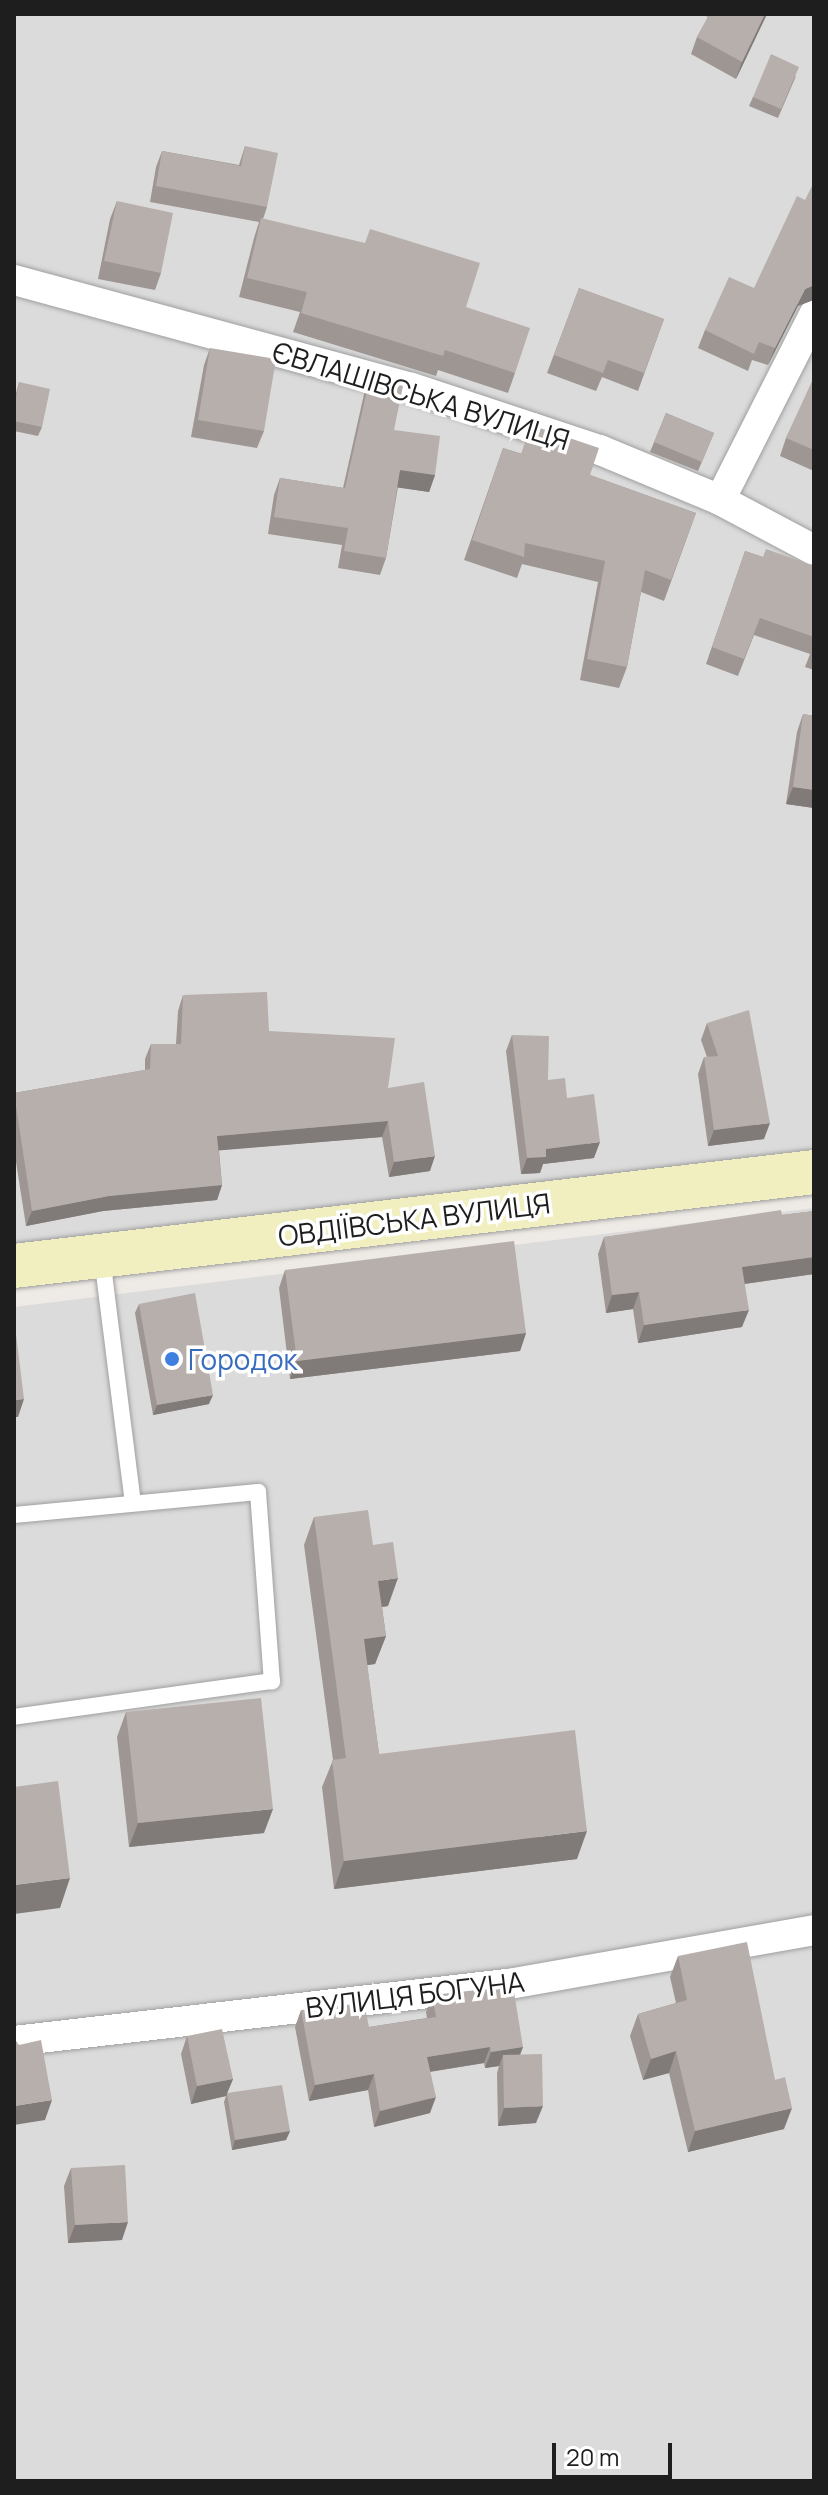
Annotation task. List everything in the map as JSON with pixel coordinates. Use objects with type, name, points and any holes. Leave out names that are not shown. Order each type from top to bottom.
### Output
[{"type":"main road","name":"ОВДІЇВСЬКА ВУЛИЦЯ","points":[[14,1266],[814,1172]]},
{"type":"street","name":"ЄВЛАШІВСЬКА ВУЛИЦЯ","points":[[14,280],[412,388],[600,450],[720,500],[814,550]]},
{"type":"street","points":[[720,500],[814,315]]},
{"type":"street","name":"ВУЛИЦЯ БОГУНА","points":[[14,2041],[509,1984],[814,1930]]},
{"type":"lane","points":[[102,1256],[133,1502]]},
{"type":"lane","points":[[14,1515],[258,1492],[272,1681],[14,1717]]},
{"type":"shaded area","points":[[14,14],[814,14],[814,1149],[14,1247]]},
{"type":"shaded area","points":[[814,1208],[814,2481],[14,2481],[14,1307]]},
{"type":"building","points":[[710,14],[765,14],[742,62],[697,37]]},
{"type":"building","points":[[771,54],[799,67],[781,109],[753,97]]},
{"type":"building","points":[[245,146],[278,153],[267,207],[156,186],[162,151],[241,166]]},
{"type":"building","points":[[814,182],[814,285],[805,289],[775,348],[759,342],[754,354],[705,330],[729,277],[754,288],[797,196],[805,200]]},
{"type":"building","points":[[117,201],[173,213],[161,273],[104,261]]},
{"type":"building","points":[[261,218],[365,243],[370,229],[480,263],[466,307],[530,328],[515,373],[445,350],[443,356],[301,313],[307,292],[247,278]]},
{"type":"building","points":[[579,288],[664,319],[644,373],[608,360],[603,373],[554,355]]},
{"type":"building","points":[[210,348],[276,359],[264,431],[198,420]]},
{"type":"building","points":[[370,377],[403,386],[394,430],[440,436],[435,475],[400,470],[386,558],[344,551],[348,528],[274,517],[280,478],[345,488]]},
{"type":"building","points":[[814,379],[814,450],[786,438]]},
{"type":"building","points":[[19,382],[50,389],[42,427],[14,421]]},
{"type":"building","points":[[666,413],[714,433],[702,462],[654,442]]},
{"type":"building","points":[[531,425],[599,448],[590,475],[696,513],[671,580],[645,570],[627,667],[587,659],[605,561],[525,543],[524,557],[472,540],[503,448],[521,454]]},
{"type":"building","points":[[766,549],[814,566],[814,637],[760,618],[744,659],[712,647],[745,551],[763,557]]},
{"type":"building","points":[[803,714],[814,716],[814,790],[793,787]]},
{"type":"building","points":[[267,992],[269,1031],[395,1038],[388,1088],[424,1082],[435,1156],[394,1162],[388,1121],[217,1136],[222,1185],[109,1196],[32,1211],[14,1093],[150,1069],[151,1044],[181,1044],[183,995]]},
{"type":"building","points":[[749,1010],[770,1123],[714,1130],[704,1057],[718,1056],[707,1023]]},
{"type":"building","points":[[512,1035],[549,1036],[548,1080],[565,1078],[567,1098],[594,1094],[600,1142],[546,1149],[546,1157],[527,1158]]},
{"type":"building","points":[[781,1210],[782,1215],[814,1211],[814,1257],[742,1267],[749,1310],[644,1325],[639,1292],[612,1295],[604,1237]]},
{"type":"building","points":[[514,1241],[526,1333],[297,1361],[285,1270]]},
{"type":"building","name":"Городок","points":[[195,1293],[213,1395],[157,1405],[139,1304]]},
{"type":"building","points":[[14,1318],[24,1399],[14,1400]]},
{"type":"building","points":[[368,1510],[373,1545],[393,1542],[398,1578],[378,1581],[386,1636],[364,1639],[379,1754],[575,1730],[587,1831],[344,1861],[332,1760],[346,1758],[314,1517]]},
{"type":"building","points":[[261,1698],[273,1809],[138,1823],[126,1712]]},
{"type":"building","points":[[58,1781],[70,1878],[14,1885],[14,1787]]},
{"type":"building","points":[[747,1942],[775,2080],[785,2077],[792,2108],[695,2131],[676,2051],[651,2059],[638,2014],[687,2000],[678,1956]]},
{"type":"building","points":[[513,1986],[523,2047],[491,2052],[490,2047],[427,2057],[436,2097],[380,2111],[374,2074],[315,2085],[301,2010],[364,2003],[369,2027],[436,2017],[432,1995]]},
{"type":"building","points":[[222,2029],[233,2079],[197,2086],[187,2036]]},
{"type":"building","points":[[14,2038],[19,2045],[41,2040],[52,2100],[14,2106]]},
{"type":"building","points":[[542,2054],[543,2106],[504,2108],[503,2055]]},
{"type":"building","points":[[282,2085],[290,2131],[235,2140],[227,2093]]},
{"type":"building","points":[[125,2165],[128,2222],[75,2225],[71,2168]]},
{"type":"place","name":"Городок","points":[[172,1359]]}]
